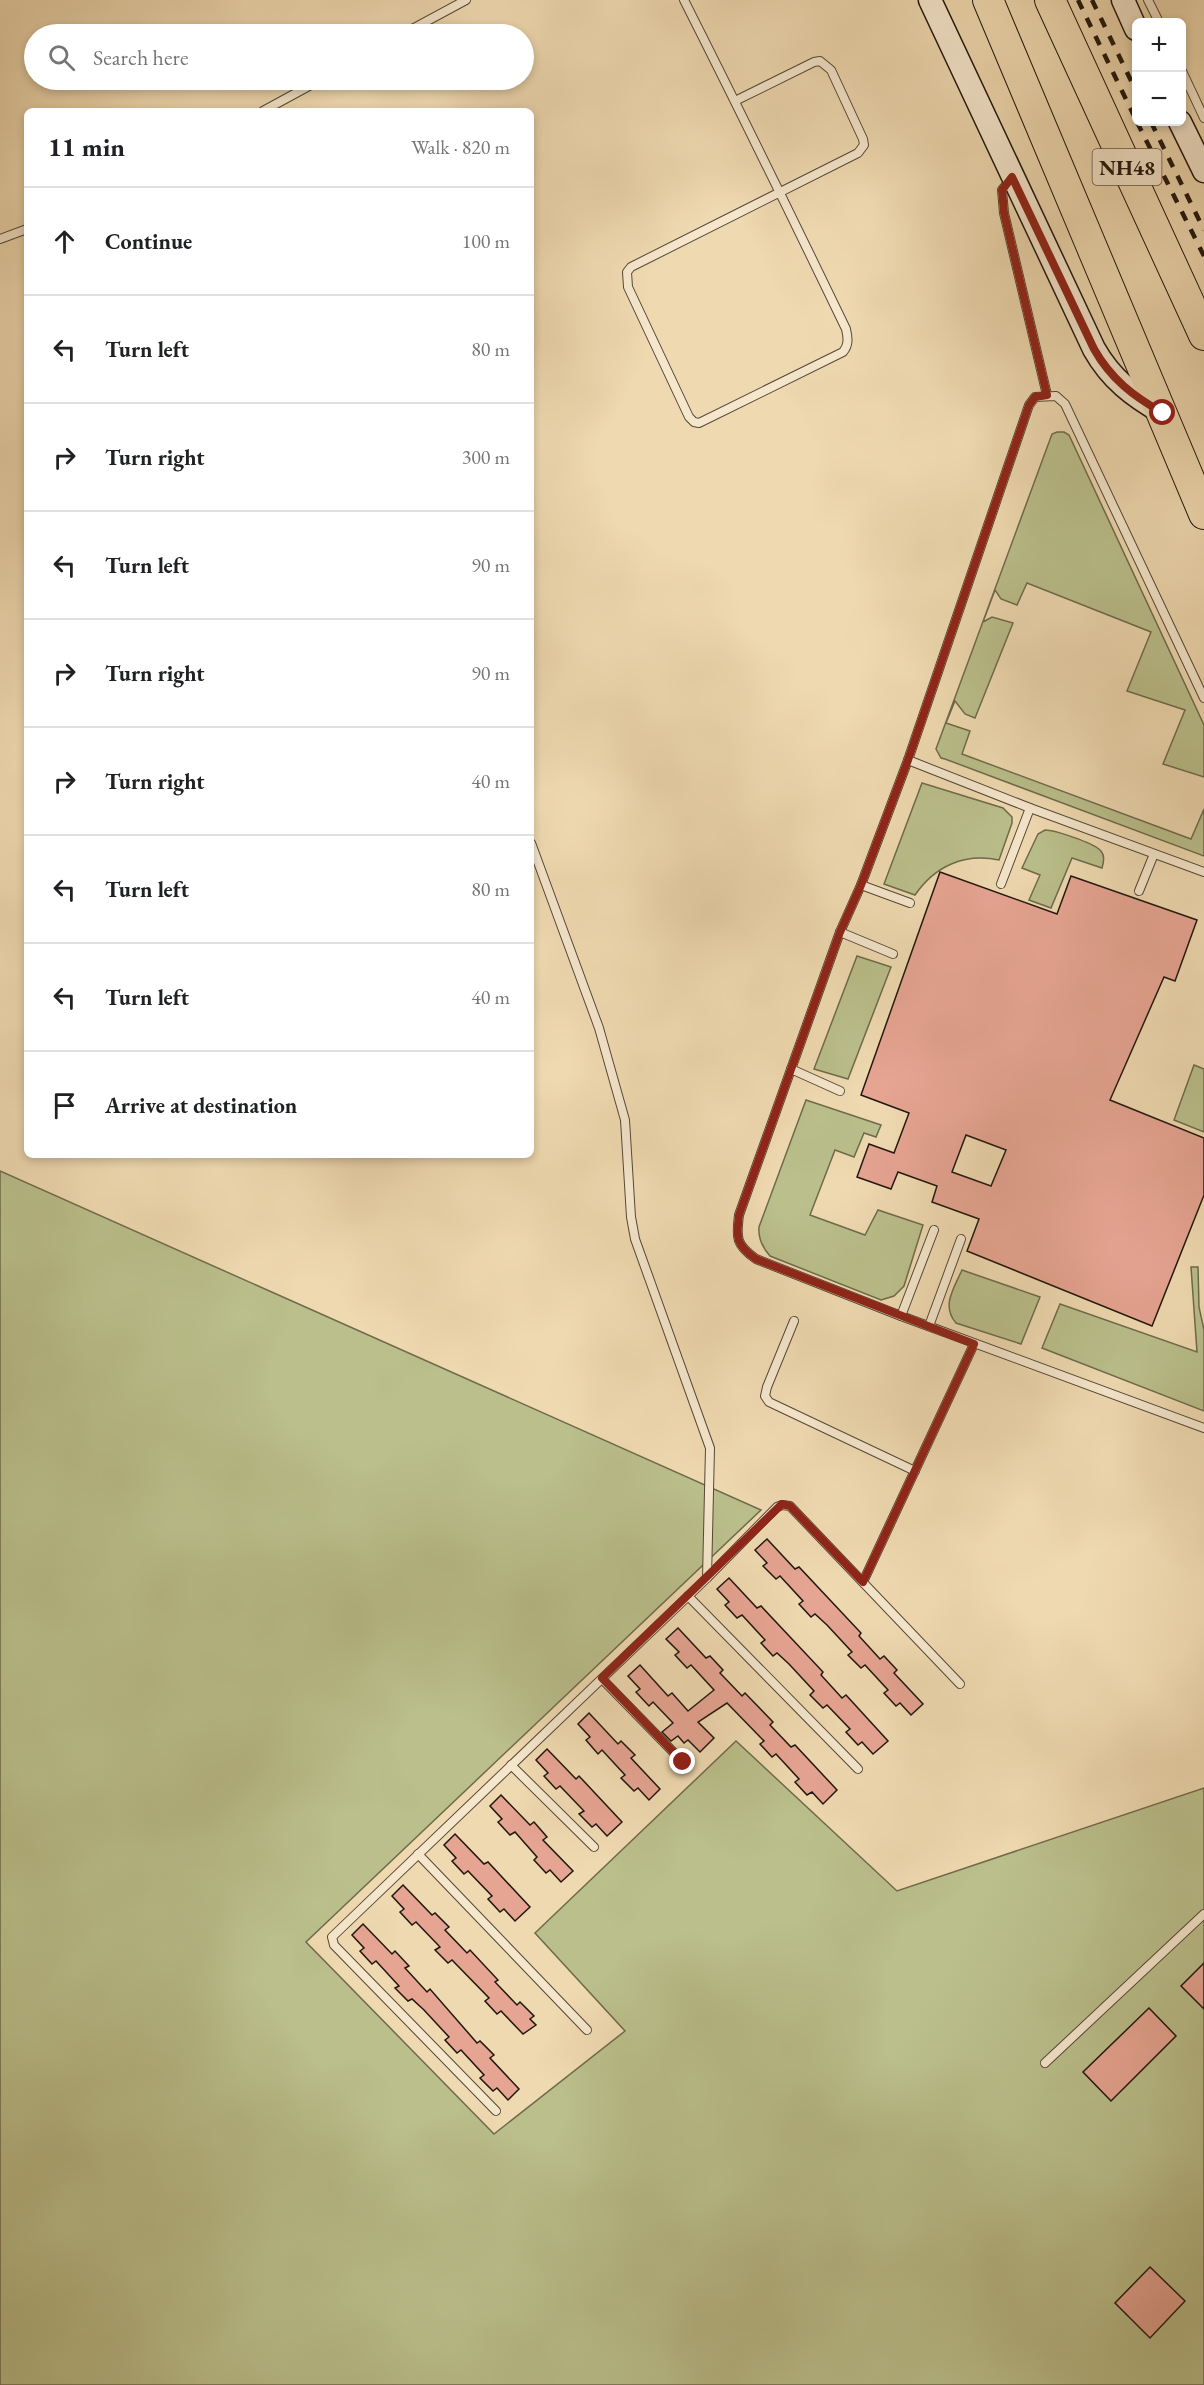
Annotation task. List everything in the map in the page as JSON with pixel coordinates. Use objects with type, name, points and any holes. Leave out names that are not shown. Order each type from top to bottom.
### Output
[{"type":"highway","name":"NH48","points":[[988,0],[1204,514]]},
{"type":"highway","name":"NH48","points":[[1050,0],[1204,334]]},
{"type":"street","points":[[930,0],[1094,349],[1105,368],[1121,385],[1163,413]]},
{"type":"street","points":[[1123,0],[1132,19]]},
{"type":"street","points":[[1182,126],[1204,171]]},
{"type":"lane","points":[[422,24],[466,0]]},
{"type":"lane","points":[[684,0],[735,101],[779,192],[846,330],[847,347],[843,352],[703,422],[694,422],[689,417],[628,287],[627,272],[631,267],[779,192],[863,150],[863,139],[831,70],[826,64],[814,62],[735,101]]},
{"type":"lane","points":[[1148,0],[1157,18]]},
{"type":"lane","points":[[1182,72],[1204,118]]},
{"type":"lane","points":[[269,108],[302,90]]},
{"type":"lane","points":[[1012,177],[1002,190],[1004,213],[1047,395]]},
{"type":"lane","points":[[0,239],[24,230]]},
{"type":"lane","points":[[1204,698],[1065,405],[1056,396],[1035,397],[1029,405],[908,760],[861,885],[840,932],[739,1215],[737,1235],[743,1250],[756,1259],[974,1344],[1204,1428]]},
{"type":"lane","points":[[908,760],[1204,872]]},
{"type":"lane","points":[[1001,884],[1030,808]]},
{"type":"lane","points":[[534,851],[599,1028],[625,1120],[635,1239],[710,1448],[707,1578]]},
{"type":"lane","points":[[1139,891],[1154,854]]},
{"type":"lane","points":[[861,885],[910,903]]},
{"type":"lane","points":[[840,932],[893,954]]},
{"type":"lane","points":[[791,1069],[840,1091]]},
{"type":"lane","points":[[901,1316],[934,1230]]},
{"type":"lane","points":[[928,1326],[961,1239]]},
{"type":"lane","points":[[794,1321],[767,1387],[765,1396],[769,1402],[915,1471]]},
{"type":"lane","points":[[863,1582],[974,1344]]},
{"type":"lane","points":[[496,2111],[332,1941],[334,1933],[707,1578],[777,1507],[786,1504],[960,1684]]},
{"type":"lane","points":[[688,1596],[858,1769]]},
{"type":"lane","points":[[602,1678],[683,1762]]},
{"type":"lane","points":[[511,1765],[594,1847]]},
{"type":"lane","points":[[418,1854],[587,2030]]},
{"type":"lane","points":[[1045,2063],[1204,1914]]},
{"type":"green space","points":[[1057,432],[1069,435],[1204,725],[1204,777],[1163,764],[1185,710],[1127,691],[1151,632],[1027,583],[1017,605],[1001,599],[995,590],[983,622],[992,617],[1013,623],[975,718],[965,714],[955,701],[946,723],[970,731],[962,754],[1191,839],[1204,809],[1204,856],[941,758],[936,749],[1052,434]]},
{"type":"green space","points":[[922,783],[1003,808],[1012,817],[1012,823],[999,860],[974,858],[951,864],[932,876],[915,895],[884,884]]},
{"type":"green space","points":[[1045,830],[1065,834],[1090,844],[1100,850],[1104,858],[1102,868],[1072,858],[1051,908],[1029,900],[1040,875],[1022,868],[1038,834]]},
{"type":"green space","points":[[857,956],[891,967],[848,1079],[814,1069]]},
{"type":"green space","points":[[1194,1065],[1204,1069],[1204,1132],[1174,1120]]},
{"type":"green space","points":[[806,1100],[881,1125],[876,1137],[864,1133],[854,1157],[835,1150],[810,1215],[865,1235],[878,1210],[923,1225],[904,1286],[894,1296],[881,1300],[770,1256],[765,1250],[759,1235],[759,1227]]},
{"type":"green space","points":[[0,1171],[761,1510],[306,1942],[494,2134],[625,2031],[535,1933],[736,1741],[897,1891],[1204,1788],[1204,2385],[0,2385]]},
{"type":"green space","points":[[1191,1267],[1198,1267],[1199,1307],[1204,1330],[1204,1411],[1042,1348],[1060,1304],[1197,1352]]},
{"type":"green space","points":[[962,1270],[1040,1297],[1021,1344],[956,1323],[949,1310],[949,1304]]},
{"type":"building","points":[[940,872],[1057,914],[1071,876],[1197,920],[1175,981],[1164,977],[1110,1100],[1204,1138],[1204,1195],[1152,1326],[967,1251],[979,1219],[932,1202],[937,1186],[898,1172],[891,1189],[857,1177],[869,1144],[894,1153],[909,1113],[861,1095]],"holes":[[[966,1135],[1006,1150],[991,1186],[952,1172]]]},
{"type":"building","points":[[767,1539],[795,1569],[799,1567],[861,1633],[859,1636],[880,1659],[884,1656],[897,1670],[894,1673],[923,1704],[911,1715],[900,1703],[896,1706],[884,1693],[888,1690],[865,1665],[861,1668],[848,1655],[852,1652],[827,1625],[815,1614],[811,1617],[799,1604],[803,1601],[780,1576],[776,1579],[763,1566],[767,1563],[755,1550]]},
{"type":"building","points":[[729,1578],[757,1608],[761,1606],[823,1672],[821,1675],[842,1698],[846,1695],[888,1741],[873,1754],[862,1742],[858,1745],[846,1732],[850,1729],[827,1705],[823,1708],[810,1695],[814,1691],[789,1664],[777,1653],[773,1656],[761,1643],[765,1640],[742,1615],[737,1618],[725,1605],[729,1602],[717,1589]]},
{"type":"building","points":[[678,1628],[706,1658],[710,1656],[723,1670],[720,1673],[742,1696],[745,1693],[773,1722],[770,1725],[791,1747],[795,1745],[837,1790],[823,1804],[812,1792],[807,1795],[795,1782],[799,1779],[776,1754],[772,1757],[760,1744],[764,1741],[727,1703],[698,1722],[714,1738],[700,1752],[688,1740],[684,1743],[678,1736],[671,1741],[662,1732],[673,1723],[653,1702],[649,1706],[636,1692],[640,1689],[628,1676],[640,1665],[668,1696],[672,1693],[688,1711],[714,1690],[691,1665],[687,1668],[675,1655],[679,1652],[666,1639]]},
{"type":"building","points":[[589,1713],[618,1744],[621,1741],[635,1755],[631,1758],[660,1789],[649,1800],[638,1788],[634,1791],[621,1778],[625,1775],[602,1750],[598,1754],[586,1740],[590,1737],[578,1724]]},
{"type":"building","points":[[547,1749],[576,1779],[579,1776],[622,1822],[607,1836],[596,1824],[592,1827],[579,1814],[584,1811],[560,1786],[556,1789],[544,1776],[548,1773],[536,1760]]},
{"type":"building","points":[[501,1795],[530,1825],[534,1822],[547,1837],[543,1840],[573,1871],[561,1882],[550,1870],[546,1873],[534,1860],[537,1857],[515,1832],[510,1835],[498,1822],[502,1819],[490,1806]]},
{"type":"building","points":[[455,1834],[484,1864],[488,1862],[530,1907],[515,1921],[504,1909],[500,1912],[488,1899],[492,1896],[468,1871],[464,1874],[452,1861],[456,1858],[444,1845]]},
{"type":"building","points":[[403,1885],[432,1915],[435,1913],[449,1927],[445,1930],[467,1953],[470,1950],[517,2005],[520,2002],[534,2016],[530,2019],[536,2025],[523,2034],[501,2011],[497,2014],[485,2001],[489,1998],[452,1960],[448,1963],[435,1950],[440,1947],[416,1922],[412,1925],[400,1912],[404,1909],[392,1896]]},
{"type":"building","points":[[363,1924],[392,1954],[395,1951],[409,1966],[405,1968],[427,1992],[430,1989],[477,2043],[480,2041],[494,2055],[490,2058],[519,2089],[508,2100],[497,2088],[493,2091],[480,2078],[484,2075],[461,2050],[457,2053],[445,2040],[449,2037],[424,2010],[412,1999],[408,2001],[395,1988],[399,1986],[376,1961],[372,1964],[360,1951],[364,1948],[352,1935]]},
{"type":"building","points":[[1204,1963],[1204,2009],[1181,1986]]},
{"type":"building","points":[[1149,2008],[1176,2036],[1111,2101],[1083,2072]]},
{"type":"building","points":[[1150,2267],[1185,2301],[1150,2338],[1115,2303]]},
{"type":"railway","points":[[1078,0],[1132,112]]},
{"type":"railway","points":[[1092,0],[1132,83]]},
{"type":"railway","points":[[1139,126],[1204,256]]},
{"type":"railway","points":[[1153,126],[1204,230]]},
{"type":"route","points":[[683,1762],[602,1678],[782,1504],[790,1506],[863,1582],[974,1344],[756,1259],[743,1250],[737,1235],[739,1215],[840,932],[861,885],[908,760],[1029,405],[1035,397],[1047,395],[1004,213],[1002,190],[1012,177],[1105,368],[1121,385],[1163,413]]}]
